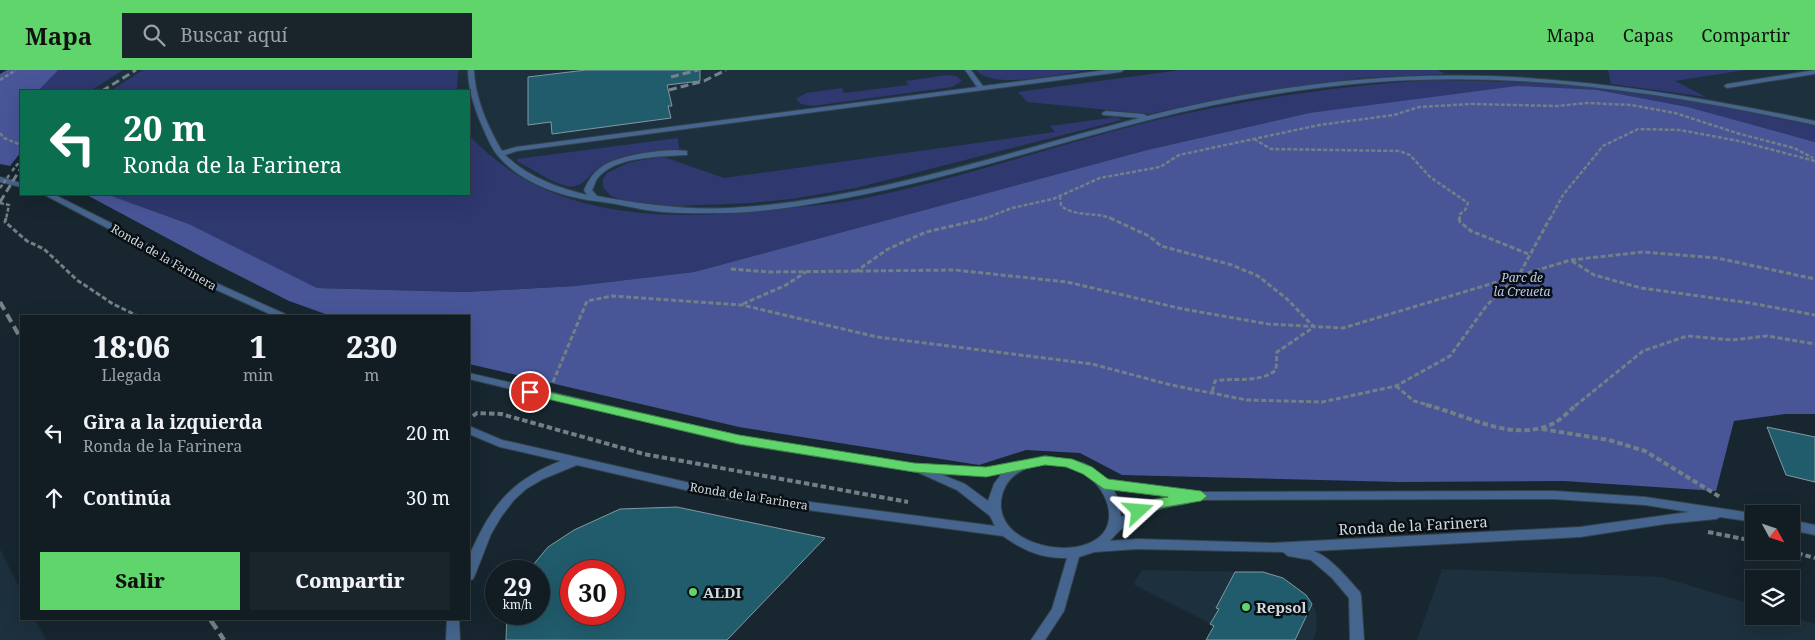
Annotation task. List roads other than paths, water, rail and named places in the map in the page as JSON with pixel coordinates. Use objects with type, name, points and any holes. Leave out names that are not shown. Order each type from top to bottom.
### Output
[{"type":"street","points":[[471,70],[471,78],[484,122],[500,154],[513,166],[551,186],[597,200],[632,207],[702,211],[824,200],[897,185],[1152,117],[1243,98],[1338,84],[1414,78],[1480,77],[1561,81],[1644,90],[1730,104],[1815,122]]},
{"type":"street","points":[[968,70],[981,88]]},
{"type":"street","points":[[500,154],[526,148],[1121,70]]},
{"type":"street","points":[[1727,86],[1815,72]]},
{"type":"street","points":[[1106,113],[1152,117]]},
{"type":"street","points":[[597,200],[590,194],[590,184],[605,168],[632,158],[684,153]]},
{"type":"street","points":[[0,179],[20,184]]},
{"type":"street","name":"Ronda de la Farinera","points":[[49,195],[112,227],[193,276],[280,315]]},
{"type":"street","points":[[470,376],[739,440],[914,468],[986,472],[1045,460],[1067,462],[1088,471],[1104,484],[1114,500],[1116,518],[1109,534],[1094,547],[1074,554],[1050,554],[1027,547],[1006,532],[994,514],[961,487],[914,468]]},
{"type":"street","name":"Ronda de la Farinera","points":[[470,430],[500,443],[725,495],[1006,532]]},
{"type":"street","points":[[470,572],[479,544],[510,496],[554,467],[576,461]]},
{"type":"street","points":[[994,514],[994,494],[1004,477],[1022,465]]},
{"type":"street","name":"Ronda de la Farinera","points":[[1104,484],[1201,496],[1554,495],[1645,501],[1745,515]]},
{"type":"street","name":"Ronda de la Farinera","points":[[1109,534],[1127,517],[1150,505],[1201,496]]},
{"type":"street","name":"Ronda de la Farinera","points":[[1094,547],[1137,544],[1272,548],[1580,532],[1665,518],[1732,513]]},
{"type":"street","points":[[1800,527],[1815,530]]},
{"type":"street","points":[[1272,548],[1314,556],[1336,574],[1355,596],[1357,640]]},
{"type":"street","points":[[1038,640],[1058,611],[1074,554]]},
{"type":"street","points":[[453,620],[454,640]]},
{"type":"railway","points":[[104,90],[136,70]]},
{"type":"railway","points":[[671,77],[698,70]]},
{"type":"railway","points":[[669,90],[704,81],[726,70]]},
{"type":"railway","points":[[0,202],[20,170]]},
{"type":"railway","points":[[0,302],[20,337]]},
{"type":"railway","points":[[211,620],[224,640]]},
{"type":"place","name":"ALDI","points":[[693,592]]},
{"type":"place","name":"Repsol","points":[[1246,607]]},
{"type":"park label","name":"Parc de la Creueta","points":[[1522,284]]}]
